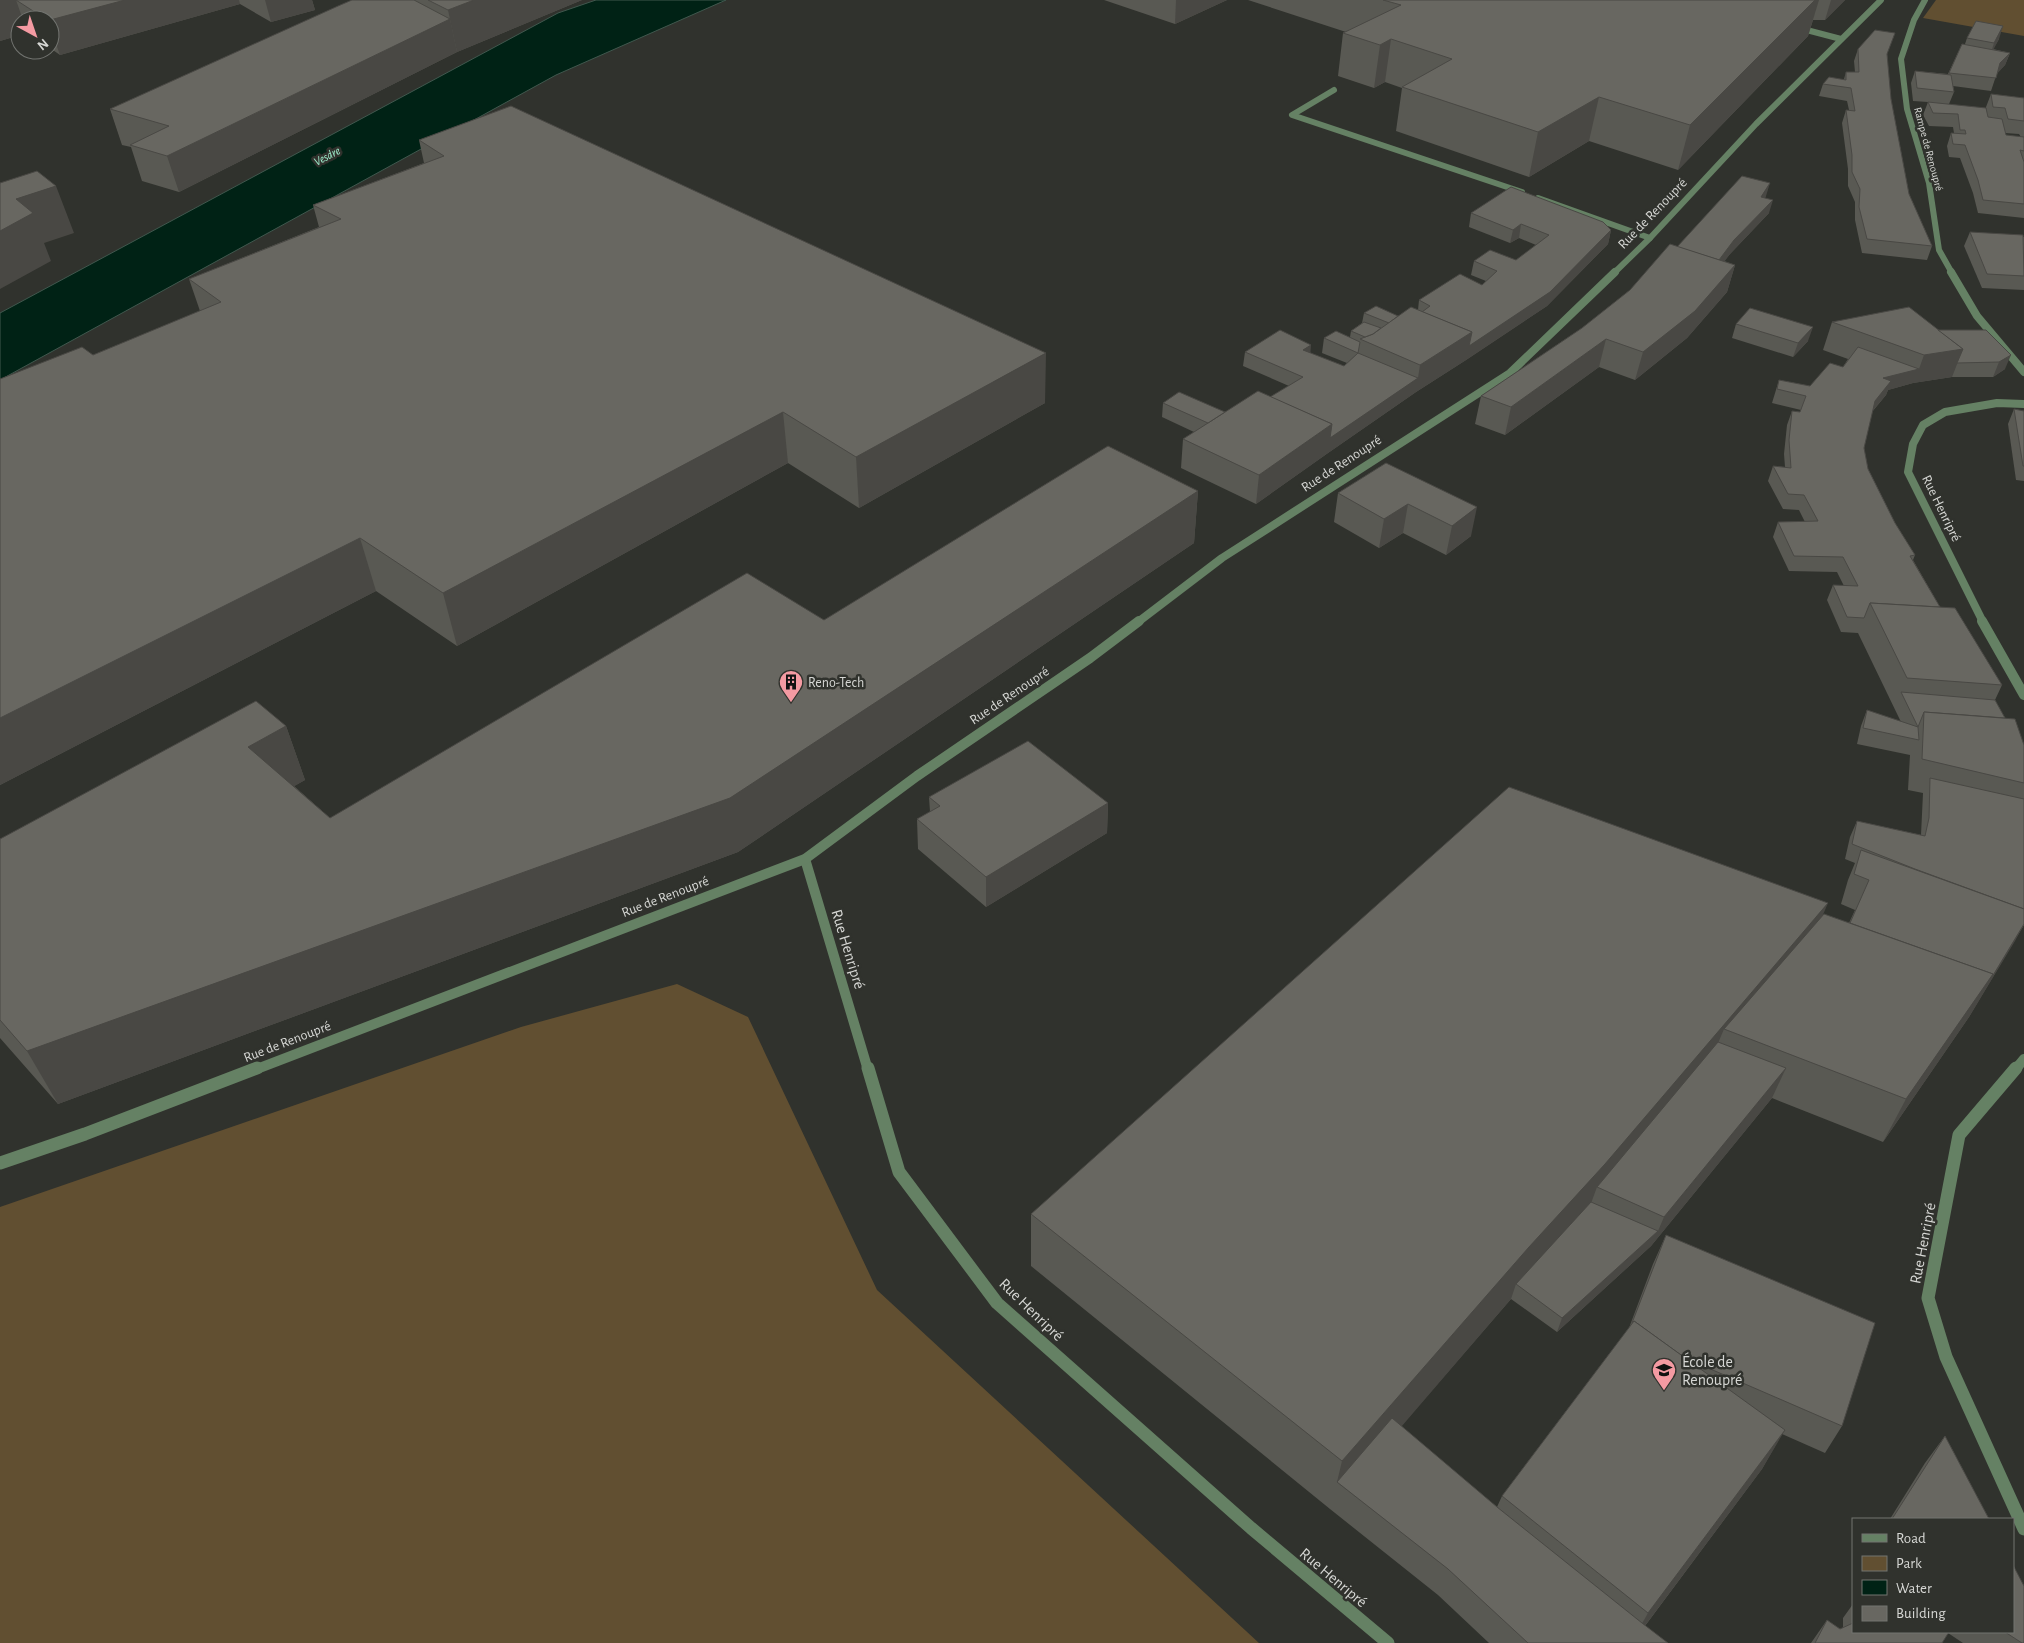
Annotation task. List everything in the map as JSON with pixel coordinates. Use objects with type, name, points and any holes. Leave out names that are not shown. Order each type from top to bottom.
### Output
[{"type":"street","name":"Rue de Renoupré","points":[[0,1163],[95,1130],[805,859],[917,776],[1090,658],[1222,558],[1510,373],[1650,238],[1756,124],[1881,0]]},
{"type":"street","name":"Rampe de Renoupré","points":[[1926,0],[1914,20],[1901,59],[1907,109],[1929,183],[1939,250],[1977,316],[2024,372]]},
{"type":"street","points":[[1794,26],[1841,40]]},
{"type":"street","points":[[1334,90],[1292,114],[1650,238]]},
{"type":"street","name":"Rue Henripré","points":[[2024,404],[1997,402],[1945,412],[1923,425],[1913,444],[1908,472],[1972,603],[2024,695]]},
{"type":"street","name":"Rue Henripré","points":[[805,859],[900,1172],[998,1303],[1251,1528],[1388,1643]]},
{"type":"street","name":"Rue Henripré","points":[[2024,1059],[1959,1134],[1928,1298],[1946,1357],[2024,1529]]},
{"type":"green space","points":[[1936,0],[2024,0],[2024,36],[1923,18]]},
{"type":"green space","points":[[677,984],[748,1017],[877,1290],[1259,1643],[0,1643],[0,1207],[521,1027]]},
{"type":"water","name":"Vesdre","points":[[596,0],[726,0],[556,75],[0,380],[0,313],[558,13]]},
{"type":"building","points":[[16,0],[125,0],[60,17],[60,10],[32,10]]},
{"type":"building","points":[[352,0],[414,0],[450,19],[167,156],[130,145],[169,126],[110,109],[338,6]]},
{"type":"building","points":[[428,0],[474,0],[448,10]]},
{"type":"building","points":[[1383,0],[1815,0],[1690,125],[1599,97],[1538,132],[1402,87],[1452,59],[1391,39],[1380,45],[1343,33],[1401,5]]},
{"type":"building","points":[[1976,21],[2003,26],[1994,43],[1967,38]]},
{"type":"building","points":[[1875,30],[1895,33],[1887,54],[1891,99],[1909,194],[1932,246],[1867,239],[1859,207],[1860,189],[1852,172],[1852,155],[1846,110],[1855,111],[1851,88],[1823,84],[1829,77],[1846,80],[1846,72],[1859,72],[1858,49]]},
{"type":"building","points":[[1962,44],[2010,53],[2000,63],[1996,78],[1949,73]]},
{"type":"building","points":[[1915,71],[1951,75],[1954,92],[1917,88]]},
{"type":"building","points":[[1991,94],[2024,98],[2024,121],[2008,119],[2005,108],[1993,107]]},
{"type":"building","points":[[1928,102],[1986,108],[1988,117],[2002,119],[2006,135],[2024,137],[2024,151],[2020,150],[2024,162],[2024,204],[1983,200],[1965,145],[1953,144],[1951,133],[1966,134],[1965,130],[1960,130],[1958,114],[1933,113]]},
{"type":"building","points":[[511,106],[1046,353],[856,457],[783,412],[443,593],[360,538],[0,718],[0,379],[82,347],[93,355],[221,302],[189,279],[341,219],[313,205],[444,156],[419,140]]},
{"type":"building","points":[[37,171],[56,186],[16,199],[33,213],[0,231],[0,183]]},
{"type":"building","points":[[1742,176],[1770,183],[1761,197],[1773,200],[1734,240],[1719,260],[1677,247]]},
{"type":"building","points":[[1511,187],[1603,222],[1611,230],[1550,292],[1469,346],[1472,332],[1422,312],[1430,306],[1419,300],[1460,274],[1482,285],[1497,271],[1474,261],[1490,250],[1516,260],[1549,235],[1521,224],[1513,230],[1471,213]]},
{"type":"building","points":[[1970,232],[2023,235],[2024,276],[1987,274]]},
{"type":"building","points":[[1670,244],[1735,265],[1695,311],[1643,352],[1606,339],[1511,407],[1481,396],[1582,328],[1630,290]]},
{"type":"building","points":[[1376,306],[1398,316],[1389,323],[1364,313]]},
{"type":"building","points":[[1411,307],[1472,332],[1420,365],[1360,339],[1373,334]]},
{"type":"building","points":[[1909,307],[1963,349],[1924,355],[1832,322]]},
{"type":"building","points":[[1750,308],[1813,327],[1798,343],[1736,324]]},
{"type":"building","points":[[1364,322],[1381,328],[1365,337],[1351,331]]},
{"type":"building","points":[[1280,330],[1311,345],[1303,350],[1344,366],[1358,353],[1418,378],[1330,438],[1332,424],[1270,397],[1303,377],[1245,352]]},
{"type":"building","points":[[1938,330],[1986,330],[2011,355],[1999,362],[1957,363],[1963,349]]},
{"type":"building","points":[[1336,331],[1360,342],[1358,353],[1324,338]]},
{"type":"building","points":[[1858,347],[1919,369],[1883,378],[1891,381],[1875,401],[1864,448],[1868,469],[1895,523],[1915,555],[1910,556],[1940,607],[1870,603],[1864,618],[1847,617],[1833,585],[1858,586],[1843,557],[1794,556],[1778,522],[1818,521],[1804,495],[1788,494],[1773,466],[1791,468],[1789,440],[1792,411],[1800,412],[1806,396],[1777,389],[1779,380],[1810,386],[1830,363],[1843,367]]},
{"type":"building","points":[[1258,391],[1332,424],[1259,475],[1183,439]]},
{"type":"building","points":[[1179,392],[1225,412],[1208,423],[1163,403]]},
{"type":"building","points":[[2014,409],[2024,411],[2024,466],[2023,466]]},
{"type":"building","points":[[1108,446],[1198,491],[730,798],[27,1051],[0,1020],[0,839],[256,701],[286,726],[248,747],[330,818],[747,573],[824,620]]},
{"type":"building","points":[[1386,463],[1477,507],[1452,526],[1408,504],[1384,519],[1338,493]]},
{"type":"building","points":[[1870,603],[1955,608],[2002,685],[1907,678]]},
{"type":"building","points":[[1901,692],[1995,700],[2005,718],[1924,712],[1918,727]]},
{"type":"building","points":[[1867,710],[1918,727],[1919,740],[1863,728]]},
{"type":"building","points":[[1924,712],[2015,719],[2024,745],[2024,783],[1922,759]]},
{"type":"building","points":[[1028,741],[1108,803],[986,877],[917,819],[940,806],[929,797]]},
{"type":"building","points":[[1930,778],[2024,799],[2024,909],[1852,844],[1857,821],[1925,836],[1929,818]]},
{"type":"building","points":[[1509,787],[1828,903],[1605,1164],[1529,1247],[1342,1461],[1031,1214]]},
{"type":"building","points":[[1861,850],[2024,909],[2024,924],[1986,987],[1993,974],[1850,923],[1869,880],[1854,874]]},
{"type":"building","points":[[1824,914],[1993,974],[1906,1099],[1724,1029]]},
{"type":"building","points":[[1718,1042],[1786,1068],[1664,1217],[1597,1187]]},
{"type":"building","points":[[1591,1202],[1658,1231],[1562,1318],[1516,1284]]},
{"type":"building","points":[[1666,1235],[1875,1323],[1842,1426],[1685,1358],[1634,1321],[1632,1323]]},
{"type":"building","points":[[1634,1321],[1785,1430],[1648,1613],[1502,1496]]},
{"type":"building","points":[[1392,1418],[1497,1507],[1668,1643],[1528,1643],[1448,1569],[1337,1482]]},
{"type":"building","points":[[1945,1436],[1988,1518],[1893,1518]]},
{"type":"building","points":[[2014,1567],[2024,1586],[2024,1643],[2007,1633],[2014,1633]]},
{"type":"building","points":[[1827,1620],[1840,1629],[1852,1623],[1852,1633],[1948,1633],[1942,1643],[1815,1643]]},
{"type":"place","name":"Reno-Tech","points":[[791,703]]},
{"type":"place","name":"École de Renoupré","points":[[1664,1391]]}]
